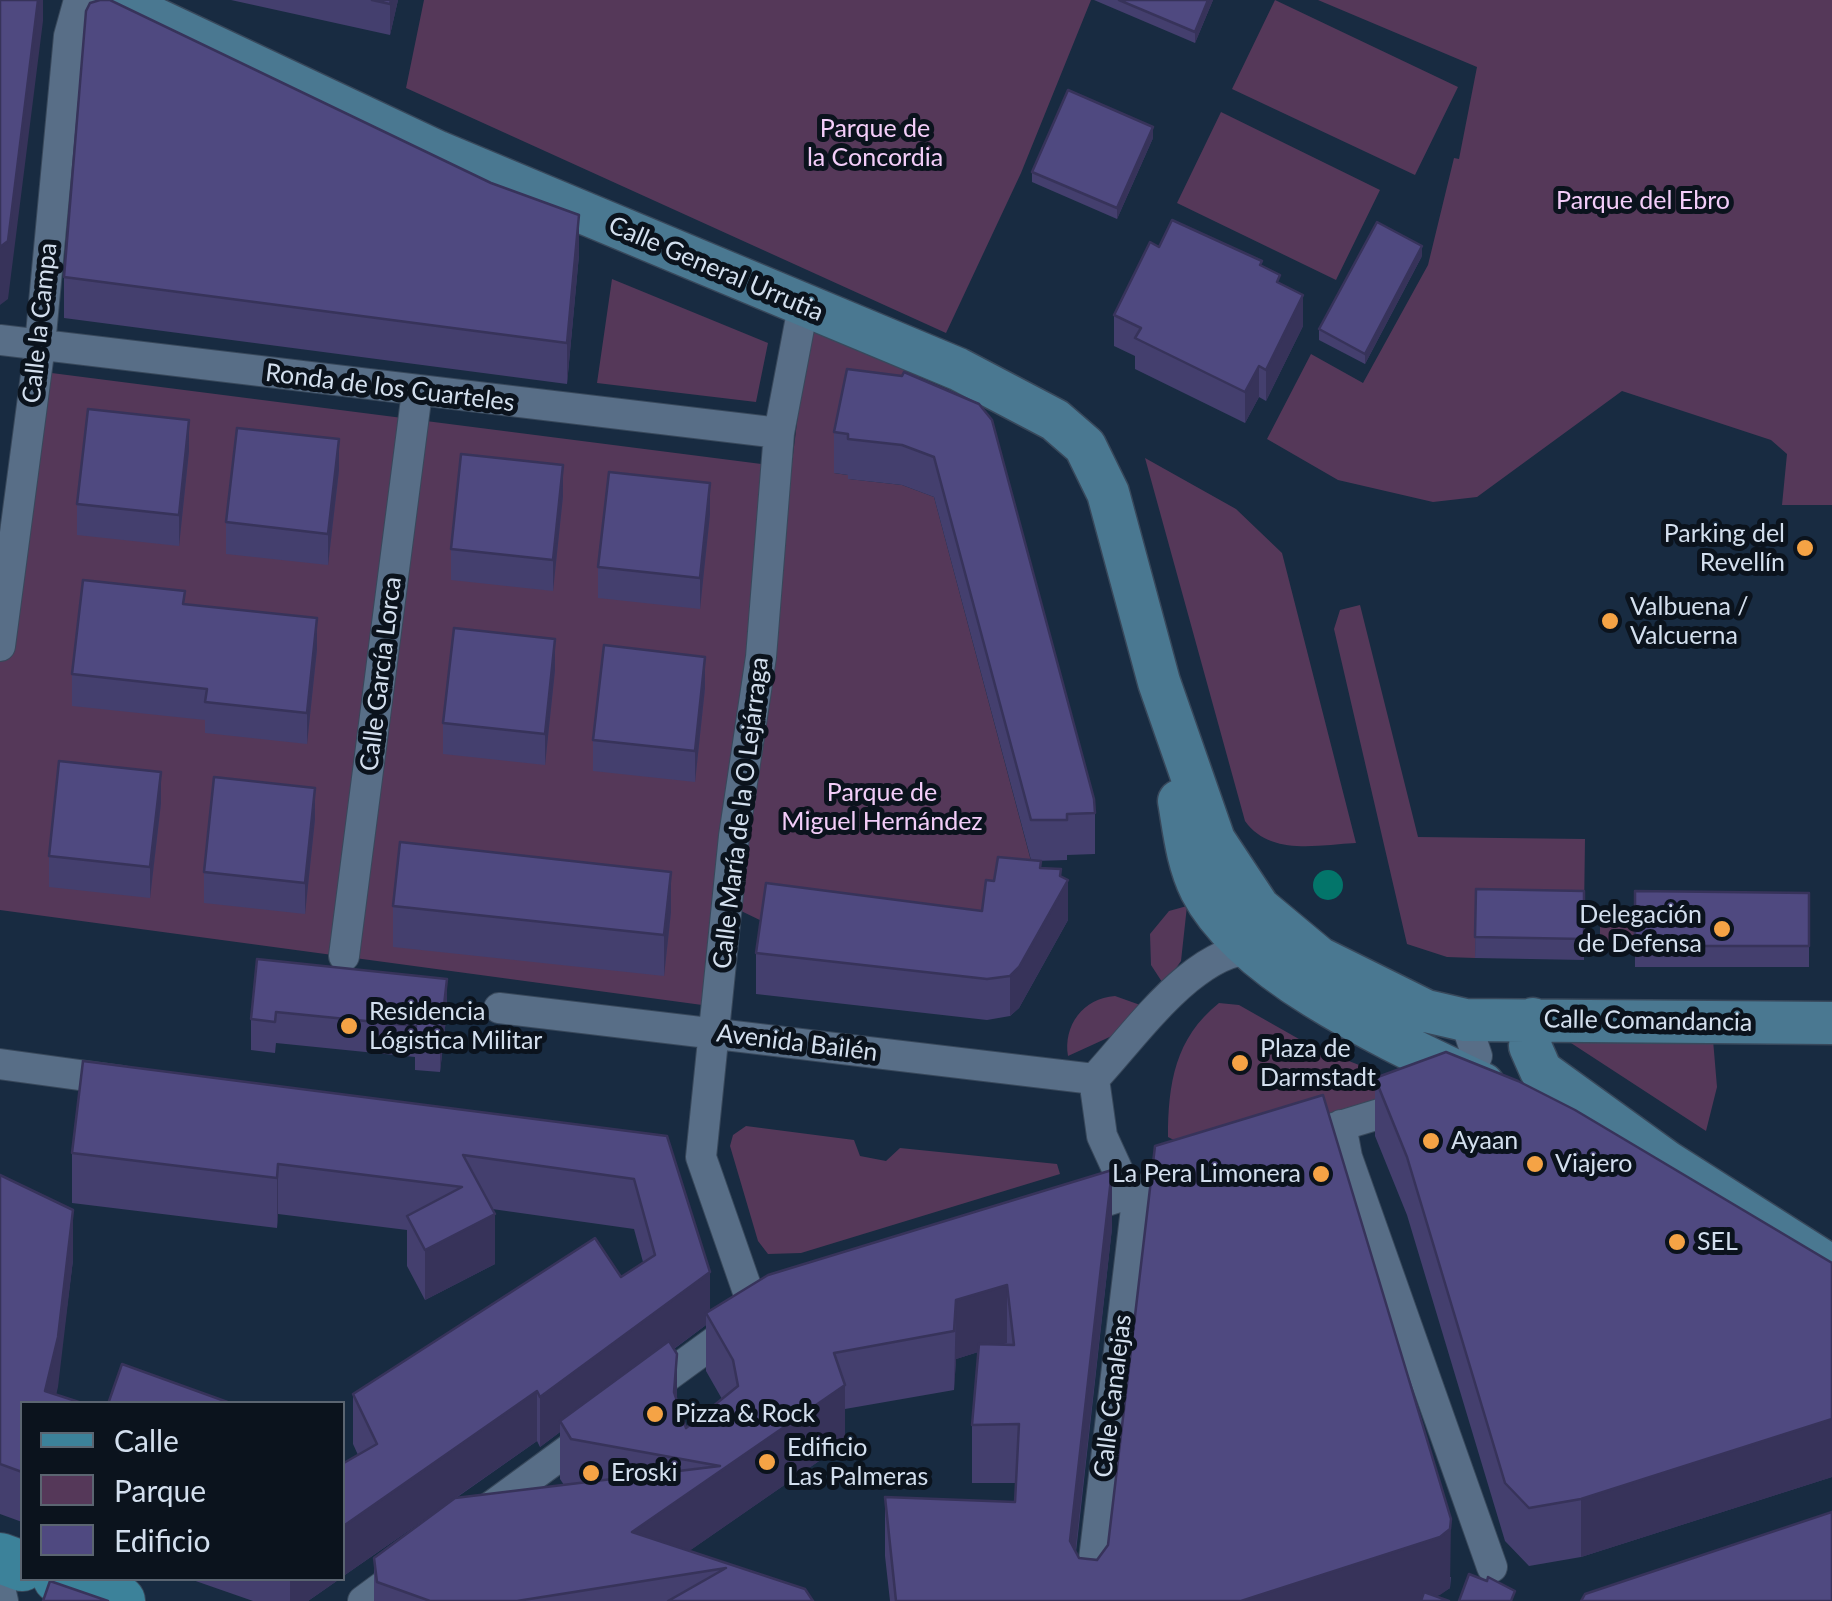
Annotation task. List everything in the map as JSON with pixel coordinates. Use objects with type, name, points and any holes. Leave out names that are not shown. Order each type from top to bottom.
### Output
[{"type":"main road","name":"Calle General Urrutia","points":[[115,0],[438,152],[958,369],[1055,420],[1085,446],[1108,494],[1159,682],[1214,840],[1254,927]]},
{"type":"main road","name":"Calle General Urrutia","points":[[1159,682],[1187,852],[1202,892],[1254,927]]},
{"type":"main road","points":[[1254,927],[1426,1011],[1465,1020]]},
{"type":"main road","points":[[1254,927],[1280,975],[1468,1077],[1573,1127],[1666,1162]]},
{"type":"main road","points":[[1533,1019],[1530,1046],[1541,1071],[1666,1162],[1832,1267]]},
{"type":"main road","name":"Calle Comandancia","points":[[1465,1020],[1832,1023]]},
{"type":"main road","points":[[66,1581],[120,1601]]},
{"type":"street","name":"Calle la Campa","points":[[0,646],[40,345],[69,36],[78,0]]},
{"type":"street","name":"Calle María de la O Lejárraga","points":[[755,1312],[700,1157],[734,836],[761,657],[780,434],[803,306]]},
{"type":"street","name":"Ronda de los Cuarteles","points":[[0,340],[780,434]]},
{"type":"street","name":"Calle García Lorca","points":[[344,956],[418,392]]},
{"type":"street","points":[[1202,892],[1208,932],[1205,962]]},
{"type":"street","points":[[1133,1194],[1102,1136],[1094,1079],[1205,962],[1254,927]]},
{"type":"street","name":"Avenida Bailén","points":[[499,1008],[1094,1079]]},
{"type":"street","points":[[1267,1149],[1407,1106],[1468,1077],[1477,1056],[1465,1020]]},
{"type":"street","points":[[0,1064],[155,1086]]},
{"type":"street","points":[[1341,1125],[1347,1157],[1492,1567]]},
{"type":"street","points":[[664,1153],[700,1157]]},
{"type":"street","points":[[1053,1218],[1212,1168]]},
{"type":"street","name":"Calle Canalejas","points":[[1089,1601],[1133,1194]]},
{"type":"street","points":[[363,1601],[755,1312],[790,1298]]},
{"type":"street","points":[[0,1588],[3,1601]]},
{"type":"green space","name":"Parque de la Concordia","points":[[424,0],[1091,0],[1021,173],[946,333],[406,88]]},
{"type":"green space","points":[[1275,0],[1458,87],[1415,175],[1232,89]]},
{"type":"green space","name":"Parque del Ebro","points":[[1318,0],[1832,0],[1832,505],[1782,505],[1787,454],[1771,440],[1622,391],[1477,497],[1433,502],[1338,480],[1267,439],[1311,354],[1363,383],[1428,265],[1454,158],[1459,159],[1477,67]]},
{"type":"green space","points":[[1221,112],[1380,190],[1336,280],[1177,203]]},
{"type":"green space","points":[[612,279],[768,343],[756,402],[597,383]]},
{"type":"green space","name":"Parque de Miguel Hernández","points":[[809,325],[922,371],[905,412],[834,473],[848,475],[849,479],[902,485],[934,497],[1031,861],[995,922],[766,923],[737,909]]},
{"type":"green space","points":[[36,371],[777,466],[717,1007],[0,910],[0,644]]},
{"type":"green space","points":[[1145,458],[1236,509],[1282,553],[1356,843],[1281,844],[1255,832],[1245,821]]},
{"type":"green space","points":[[1360,605],[1418,837],[1585,839],[1584,912],[1477,910],[1475,958],[1447,957],[1407,944],[1334,629],[1340,610]]},
{"type":"green space","points":[[1187,906],[1181,961],[1164,985],[1151,965],[1150,934],[1169,911]]},
{"type":"green space","points":[[1600,911],[1635,912],[1635,943],[1600,942]]},
{"type":"green space","points":[[1115,996],[1143,1006],[1114,1035],[1068,1056],[1069,1034],[1078,1016],[1093,1002]]},
{"type":"green space","points":[[1219,1003],[1239,1005],[1313,1047],[1377,1072],[1394,1095],[1246,1140],[1188,1144],[1168,1137],[1177,1063],[1192,1031]]},
{"type":"green space","points":[[1712,1028],[1717,1087],[1706,1131],[1571,1043],[1570,1036]]},
{"type":"green space","points":[[746,1126],[854,1140],[860,1156],[886,1161],[900,1148],[1057,1164],[1060,1174],[801,1253],[768,1254],[758,1241],[730,1146],[733,1135]]},
{"type":"shaded area","points":[[1328,870],[1339,874],[1343,885],[1339,896],[1328,900],[1317,896],[1313,885],[1317,874]]},
{"type":"building","points":[[0,0],[38,0],[8,241],[0,247]]},
{"type":"building","points":[[110,0],[491,183],[579,215],[567,343],[64,277],[86,11],[90,3]]},
{"type":"building","points":[[1119,0],[1208,0],[1195,32]]},
{"type":"building","points":[[1068,90],[1153,127],[1117,208],[1032,172]]},
{"type":"building","points":[[1172,220],[1262,261],[1260,265],[1280,275],[1277,282],[1303,295],[1266,370],[1259,366],[1245,392],[1135,338],[1141,328],[1114,315],[1150,242],[1159,247]]},
{"type":"building","points":[[1377,222],[1422,246],[1365,354],[1319,329]]},
{"type":"building","points":[[847,369],[902,376],[904,372],[979,404],[992,420],[1095,813],[1067,814],[1067,820],[1031,820],[934,457],[902,445],[848,439],[848,434],[834,432]]},
{"type":"building","points":[[88,409],[189,420],[179,515],[77,504]]},
{"type":"building","points":[[237,428],[339,439],[328,534],[226,522]]},
{"type":"building","points":[[461,454],[563,465],[553,560],[451,549]]},
{"type":"building","points":[[609,472],[710,483],[700,578],[598,567]]},
{"type":"building","points":[[83,580],[185,591],[183,604],[317,618],[307,713],[205,702],[207,689],[72,674]]},
{"type":"building","points":[[454,628],[555,639],[545,734],[443,723]]},
{"type":"building","points":[[604,645],[705,657],[695,751],[593,740]]},
{"type":"building","points":[[59,761],[161,772],[150,867],[49,856]]},
{"type":"building","points":[[214,777],[315,788],[305,883],[204,872]]},
{"type":"building","points":[[400,842],[671,872],[664,935],[393,906]]},
{"type":"building","points":[[998,857],[1041,861],[1040,868],[1061,869],[1060,876],[1068,880],[1019,967],[1010,976],[987,979],[756,953],[766,883],[982,911],[986,880],[994,881]]},
{"type":"building","points":[[1476,889],[1584,891],[1584,939],[1475,937]]},
{"type":"building","name":"Delegación de Defensa","points":[[1635,891],[1809,893],[1809,946],[1635,946]]},
{"type":"building","points":[[257,959],[447,979],[440,1041],[415,1039],[416,1026],[276,1012],[275,1022],[251,1019]]},
{"type":"building","points":[[1446,1052],[1518,1081],[1575,1110],[1832,1263],[1832,1419],[1581,1499],[1529,1508],[1505,1483],[1407,1157],[1375,1078]]},
{"type":"building","points":[[83,1061],[667,1136],[710,1272],[540,1397],[537,1391],[345,1525],[345,1462],[377,1444],[353,1394],[595,1238],[621,1277],[655,1255],[634,1179],[463,1155],[495,1214],[425,1250],[407,1216],[462,1187],[278,1164],[277,1178],[72,1153]]},
{"type":"building","points":[[1323,1095],[1451,1519],[1450,1529],[1440,1537],[1241,1601],[896,1601],[885,1497],[1015,1502],[1019,1424],[972,1425],[979,1344],[1014,1345],[1007,1285],[956,1300],[954,1331],[834,1353],[845,1385],[632,1532],[805,1589],[813,1601],[668,1601],[726,1568],[517,1601],[430,1601],[377,1582],[374,1558],[455,1498],[720,1466],[571,1439],[560,1421],[669,1341],[677,1354],[674,1392],[686,1428],[738,1386],[733,1360],[706,1313],[768,1275],[1112,1170],[1070,1541],[1079,1558],[1097,1560],[1108,1545],[1155,1146]]},
{"type":"building","points":[[0,1175],[73,1210],[58,1337],[45,1391],[76,1401],[20,1401],[20,1471],[0,1464]]},
{"type":"building","points":[[122,1364],[225,1401],[109,1401]]},
{"type":"building","points":[[1832,1512],[1832,1601],[1581,1601],[1585,1594]]},
{"type":"building","points":[[1469,1574],[1487,1581],[1488,1577],[1515,1591],[1511,1601],[1459,1601]]},
{"type":"building","points":[[50,1581],[108,1601],[43,1601]]},
{"type":"building","points":[[1424,1592],[1449,1601],[1421,1601]]},
{"type":"place","name":"Parking del Revellín","points":[[1805,548]]},
{"type":"place","name":"Valbuena / Valcuerna","points":[[1610,621]]},
{"type":"place","name":"Delegación de Defensa","points":[[1722,929]]},
{"type":"place","name":"Residencia Lógistica Militar","points":[[349,1026]]},
{"type":"place","name":"Plaza de Darmstadt","points":[[1240,1063]]},
{"type":"place","name":"Ayaan","points":[[1431,1141]]},
{"type":"place","name":"Viajero","points":[[1535,1164]]},
{"type":"place","name":"La Pera Limonera","points":[[1321,1174]]},
{"type":"place","name":"SEL","points":[[1677,1242]]},
{"type":"place","name":"Pizza & Rock","points":[[655,1414]]},
{"type":"place","name":"Edificio Las Palmeras","points":[[767,1462]]},
{"type":"place","name":"Eroski","points":[[591,1473]]}]
